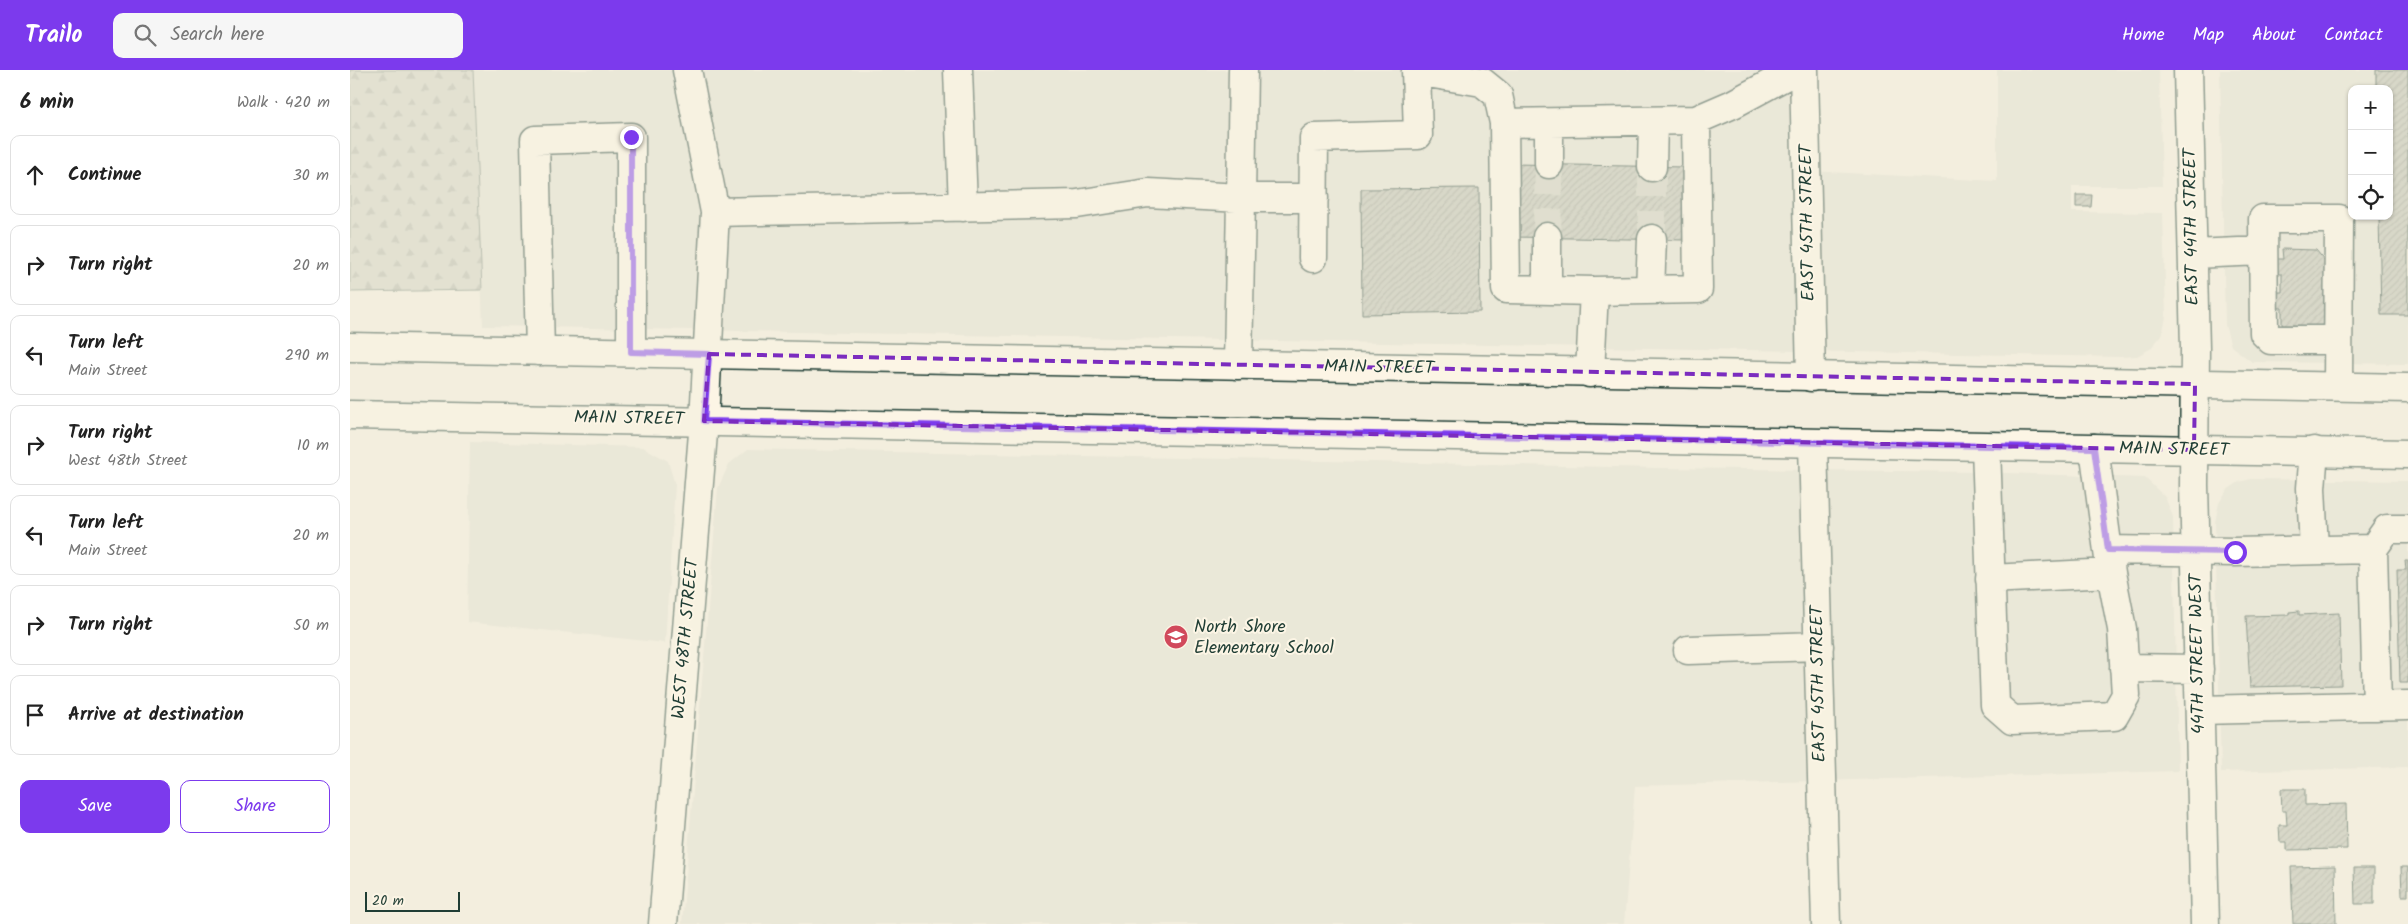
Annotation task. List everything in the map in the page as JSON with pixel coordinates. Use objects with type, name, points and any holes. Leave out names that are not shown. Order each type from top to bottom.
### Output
[{"type":"main road","name":"WEST 48TH STREET","points":[[663,924],[709,354],[715,212],[687,70]]},
{"type":"main road","points":[[958,70],[963,207]]},
{"type":"main road","points":[[1238,365],[1243,70]]},
{"type":"main road","points":[[1504,123],[1696,120],[1733,104],[1796,70]]},
{"type":"main road","name":"EAST 45TH STREET","points":[[1804,70],[1811,377]]},
{"type":"main road","name":"EAST 44TH STREET","points":[[2188,70],[2195,384]]},
{"type":"main road","points":[[1313,258],[1314,138],[1418,135],[1416,71],[1482,82],[1498,94],[1504,123],[1506,289],[1594,291],[1698,289],[1696,120]]},
{"type":"main road","points":[[1652,167],[1653,121]]},
{"type":"main road","points":[[1549,123],[1549,164]]},
{"type":"main road","points":[[540,351],[534,140],[631,137],[631,352]]},
{"type":"main road","points":[[715,212],[1078,204],[1148,193],[1241,198],[1314,198]]},
{"type":"main road","points":[[2338,340],[2271,340],[2264,333],[2263,219],[2339,219],[2338,386]]},
{"type":"main road","points":[[1547,237],[1547,290]]},
{"type":"main road","points":[[1650,290],[1652,239]]},
{"type":"main road","points":[[2193,254],[2262,251]]},
{"type":"main road","points":[[1590,373],[1594,291]]},
{"type":"main road","name":"MAIN STREET","points":[[350,347],[2408,388]]},
{"type":"main road","name":"44TH STREET WEST","points":[[2195,384],[2194,450],[2205,924]]},
{"type":"main road","name":"MAIN STREET","points":[[350,414],[1813,444],[2408,454]]},
{"type":"main road","name":"EAST 45TH STREET","points":[[1813,444],[1826,924]]},
{"type":"main road","points":[[1986,447],[1995,705],[2012,720],[2114,716],[2126,695],[2122,629],[2109,562],[2094,448]]},
{"type":"main road","points":[[2314,451],[2311,488],[2314,549]]},
{"type":"main road","points":[[2377,706],[2373,549],[2387,529],[2408,528]]},
{"type":"main road","points":[[1990,579],[2196,551],[2373,549]]},
{"type":"main road","points":[[1688,650],[1818,646]]},
{"type":"main road","points":[[2124,668],[2199,669]]},
{"type":"main road","points":[[2200,710],[2408,705]]},
{"type":"highlighted area","points":[[709,354],[2195,384],[2194,450],[704,421]]},
{"type":"shaded area","points":[[473,70],[1788,70],[1791,170],[1997,181],[1997,70],[2159,70],[2162,186],[2072,186],[2072,212],[2163,213],[2166,317],[2162,335],[2150,349],[2137,356],[2120,357],[483,326]]},
{"type":"shaded area","points":[[2220,70],[2408,70],[2408,364],[2252,362],[2231,346],[2225,325]]},
{"type":"shaded area","points":[[470,442],[643,447],[668,461],[675,485],[665,643],[467,622]]},
{"type":"shaded area","name":"North Shore Elementary School","points":[[748,449],[1660,468],[1980,472],[2145,478],[2165,497],[2173,517],[2178,771],[1635,786],[1624,924],[682,924],[718,488],[729,464]]},
{"type":"shaded area","points":[[2251,479],[2408,481],[2408,767],[2221,772],[2215,522],[2219,503],[2227,490],[2239,482]]},
{"type":"green space","points":[[350,70],[473,70],[482,290],[350,292]]},
{"type":"building","points":[[2376,70],[2408,70],[2408,315],[2381,315],[2379,220],[2393,220],[2393,85],[2376,85]]},
{"type":"building","points":[[1514,164],[1685,167],[1684,240],[1513,237]]},
{"type":"building","points":[[1479,188],[1480,312],[1362,314],[1361,189]]},
{"type":"building","points":[[2076,195],[2092,195],[2091,207],[2076,207]]},
{"type":"building","points":[[2282,249],[2316,250],[2330,267],[2329,326],[2282,325],[2282,308],[2276,308],[2276,292],[2282,292],[2282,274],[2277,274],[2277,259],[2283,259]]},
{"type":"building","points":[[2405,561],[2408,561],[2408,683],[2400,683],[2397,570],[2406,570]]},
{"type":"building","points":[[2299,611],[2299,615],[2339,613],[2341,685],[2250,687],[2246,616],[2289,615],[2289,612]]},
{"type":"building","points":[[2281,789],[2305,789],[2305,805],[2346,804],[2347,849],[2287,850],[2287,842],[2280,842],[2279,825],[2287,825],[2286,811],[2282,811]]},
{"type":"building","points":[[2335,866],[2336,924],[2293,924],[2291,867]]},
{"type":"building","points":[[2401,867],[2408,867],[2408,896],[2402,896]]},
{"type":"building","points":[[2354,868],[2374,868],[2374,904],[2355,904]]},
{"type":"tunnel","points":[[1547,237],[1549,164]]},
{"type":"tunnel","points":[[1652,167],[1652,239]]},
{"type":"place","name":"North Shore Elementary School","points":[[1176,637]]},
{"type":"route","points":[[631,137],[631,352],[709,354],[704,421],[2094,448],[2108,550],[2235,552]]}]
